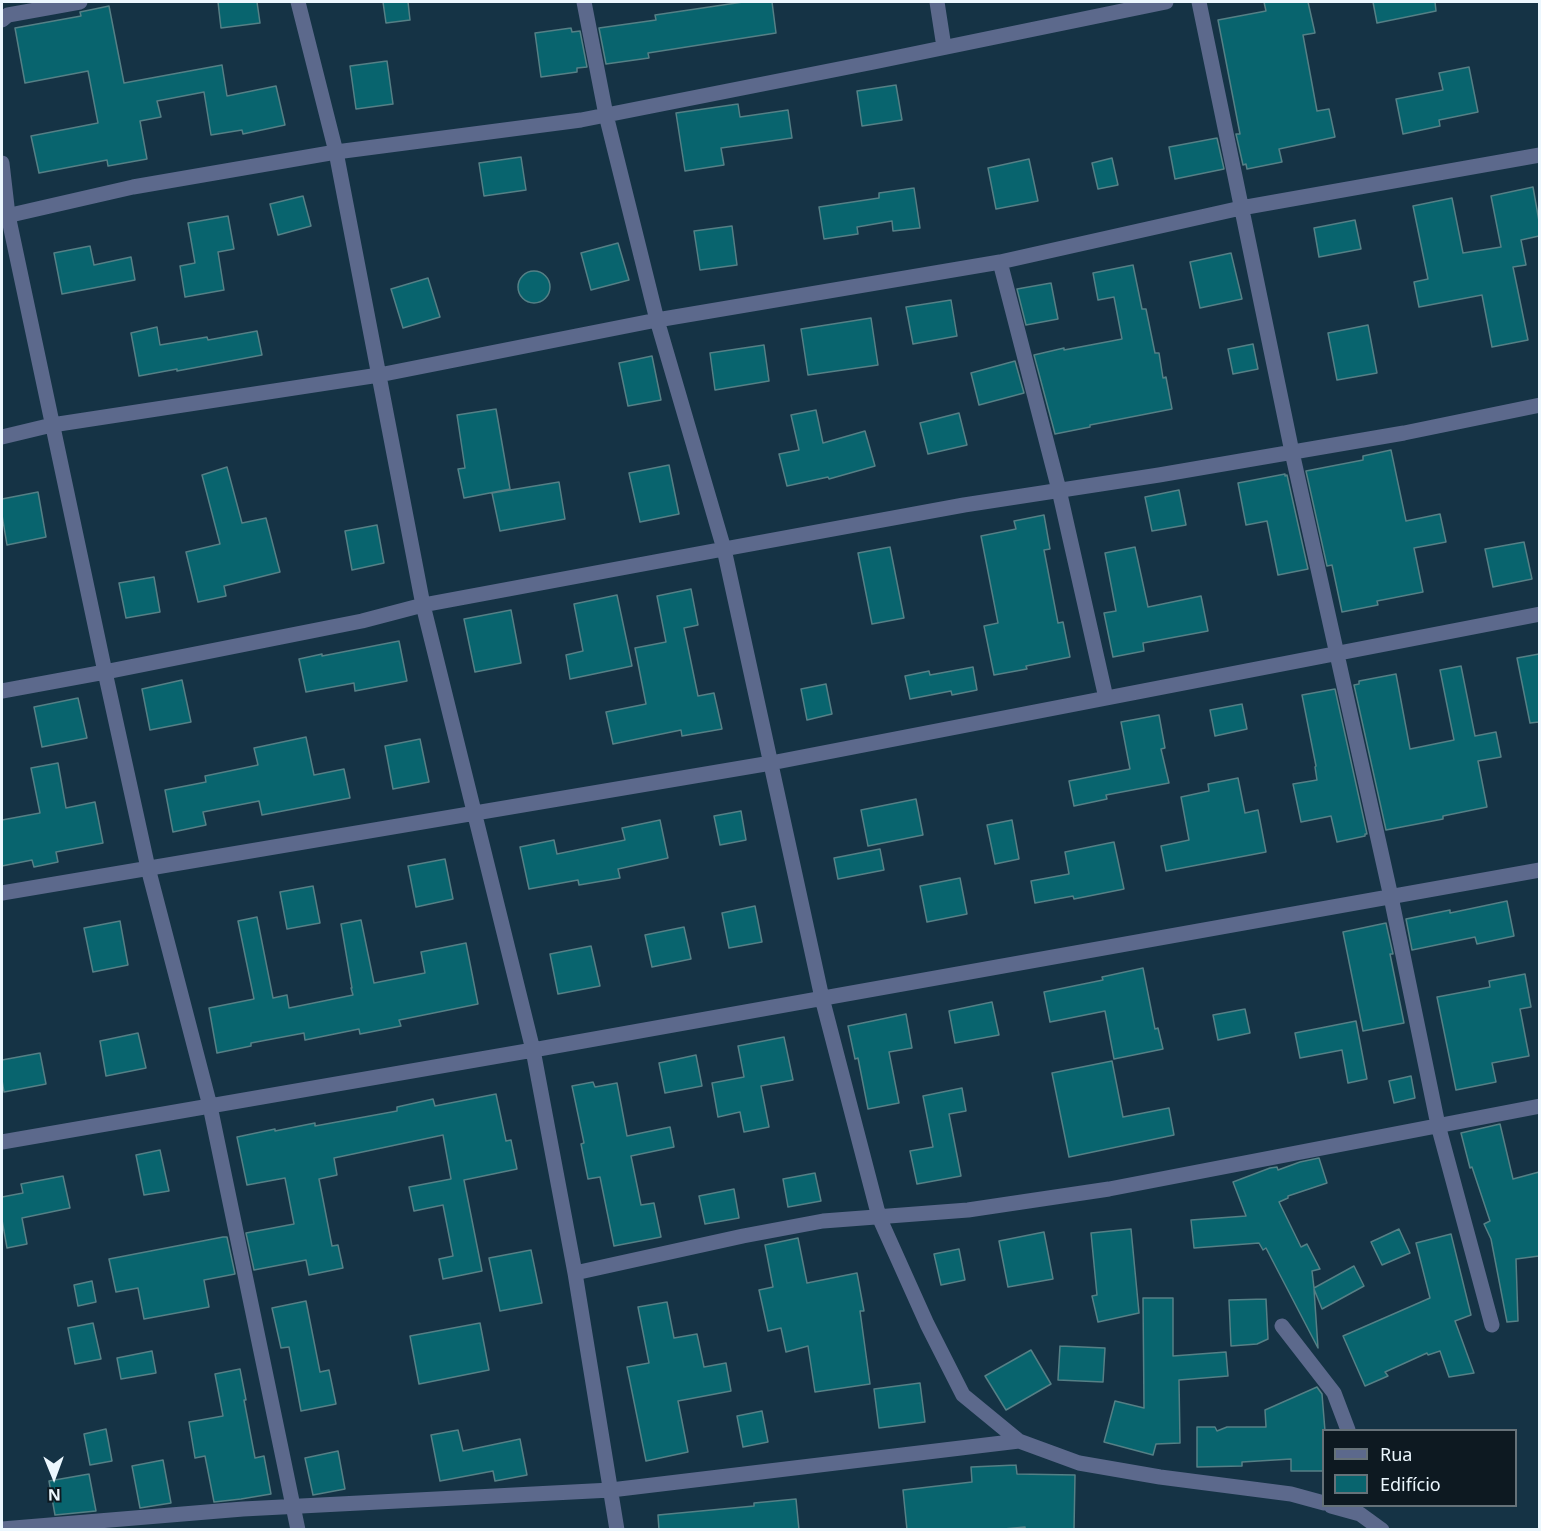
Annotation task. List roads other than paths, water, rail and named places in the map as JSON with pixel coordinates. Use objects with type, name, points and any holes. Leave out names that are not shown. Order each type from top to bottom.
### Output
[{"type":"street","points":[[2,20],[8,15],[80,2]]},
{"type":"street","points":[[298,2],[336,152],[423,605],[533,1050],[576,1273],[617,1530]]},
{"type":"street","points":[[585,2],[606,115],[657,320],[724,549],[822,998],[879,1217],[927,1324],[963,1395],[1019,1441],[1079,1463],[1160,1477],[1291,1494],[1322,1503]]},
{"type":"street","points":[[936,2],[944,47]]},
{"type":"street","points":[[5,216],[133,187],[336,152],[581,120],[1166,2]]},
{"type":"street","points":[[1199,2],[1292,452],[1391,897],[1438,1125],[1492,1325]]},
{"type":"street","points":[[2,436],[52,425],[379,375],[657,320],[1000,262],[1241,208],[1539,155]]},
{"type":"street","points":[[2,163],[5,216],[148,868],[210,1106],[298,1530]]},
{"type":"street","points":[[1000,262],[1059,490],[1106,698]]},
{"type":"street","points":[[2,691],[362,621],[423,605],[964,505],[1404,433],[1539,405]]},
{"type":"street","points":[[2,893],[771,763],[1539,614]]},
{"type":"street","points":[[2,1142],[533,1050],[1539,870]]},
{"type":"street","points":[[576,1273],[823,1221],[968,1210],[1108,1189],[1539,1106]]},
{"type":"street","points":[[1282,1326],[1334,1393],[1347,1429]]},
{"type":"street","points":[[2,1529],[243,1509],[611,1490],[1019,1441]]},
{"type":"street","points":[[1338,1507],[1360,1510],[1382,1530]]}]
